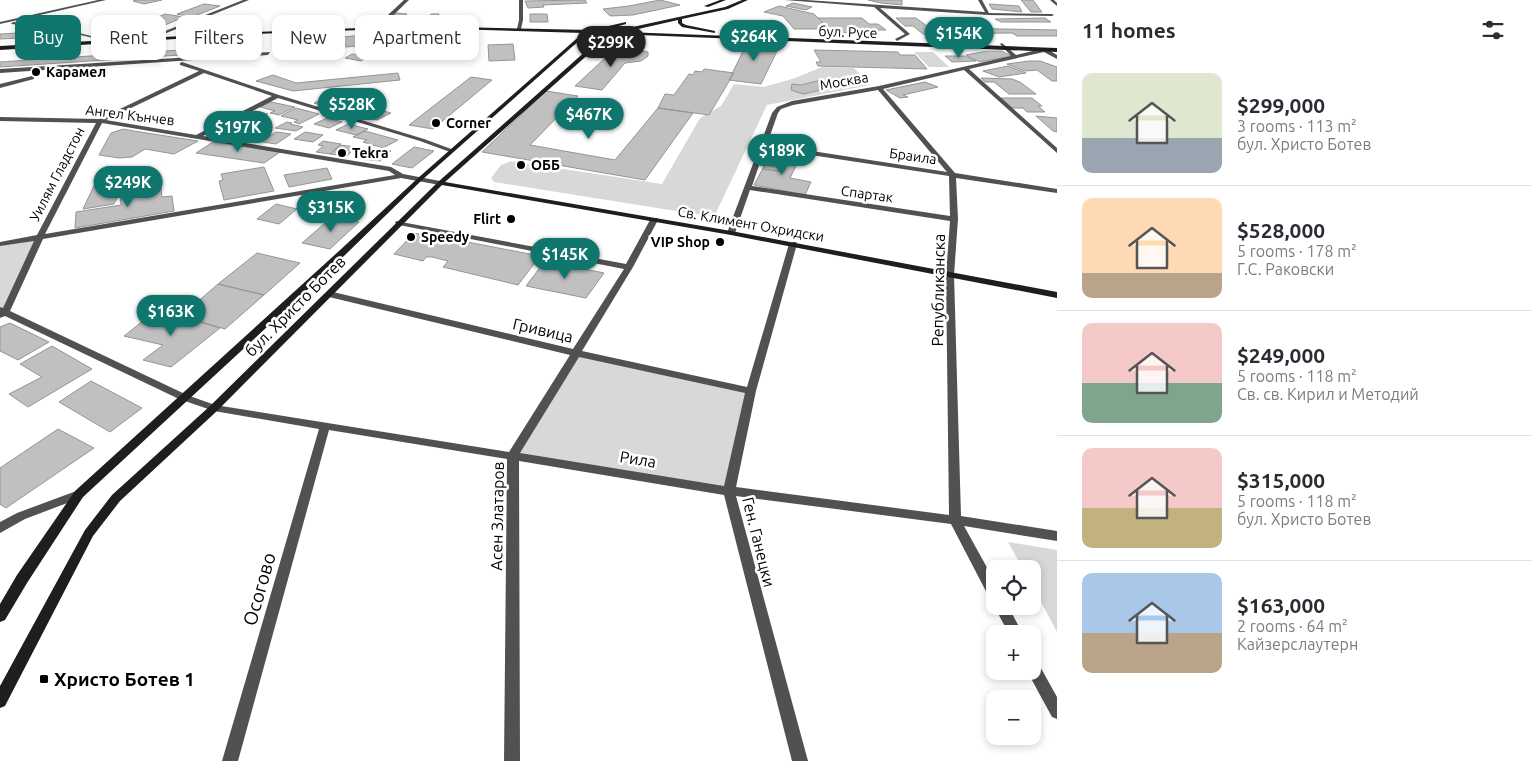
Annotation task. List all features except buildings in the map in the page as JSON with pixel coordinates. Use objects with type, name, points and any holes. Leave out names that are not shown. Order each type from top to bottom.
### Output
[{"type":"main road","points":[[702,7],[724,0]]},
{"type":"main road","name":"бул. Христо Ботев","points":[[0,616],[22,579],[79,494],[420,179],[571,45],[586,33],[627,29],[726,8],[746,0]]},
{"type":"main road","points":[[680,18],[680,23],[690,28],[721,34]]},
{"type":"main road","name":"бул. Христо Ботев","points":[[0,700],[89,533],[116,498],[214,408],[440,183],[604,31],[628,22]]},
{"type":"main road","name":"бул. Русе","points":[[166,38],[355,29]]},
{"type":"main road","name":"бул. Русе","points":[[479,29],[604,31],[1057,50]]},
{"type":"main road","name":"бул. Русе","points":[[519,29],[586,33],[604,31]]},
{"type":"main road","name":"бул. Русе","points":[[627,29],[1057,46]]},
{"type":"main road","points":[[604,31],[627,29]]},
{"type":"main road","points":[[548,31],[569,38],[571,45]]},
{"type":"main road","name":"бул. Русе","points":[[0,48],[91,42]]},
{"type":"main road","name":"Св. Климент Охридски","points":[[440,183],[793,244],[1057,296]]},
{"type":"street","points":[[2,22],[104,0]]},
{"type":"street","points":[[166,32],[247,0]]},
{"type":"street","points":[[390,15],[407,0]]},
{"type":"street","points":[[519,29],[521,0]]},
{"type":"street","points":[[786,0],[988,14],[1052,15]]},
{"type":"street","points":[[980,0],[988,14]]},
{"type":"street","points":[[1052,0],[1057,5]]},
{"type":"street","points":[[910,2],[912,9]]},
{"type":"street","points":[[876,7],[908,34],[897,40]]},
{"type":"street","points":[[2,22],[52,27],[91,37]]},
{"type":"street","points":[[1002,44],[1015,57]]},
{"type":"street","points":[[1045,50],[1057,57]]},
{"type":"street","name":"Москва","points":[[731,233],[775,113],[779,108],[792,103],[879,88],[1045,50]]},
{"type":"street","points":[[0,71],[268,54]]},
{"type":"street","points":[[182,64],[452,151]]},
{"type":"street","points":[[966,69],[1057,151]]},
{"type":"street","name":"Уилям Гладстон","points":[[2,313],[100,121],[204,71]]},
{"type":"street","points":[[0,86],[32,78]]},
{"type":"street","points":[[879,88],[952,174]]},
{"type":"street","points":[[198,136],[277,96]]},
{"type":"street","name":"Ангел Кънчев","points":[[0,119],[100,121],[391,169],[401,176]]},
{"type":"street","name":"Браила","points":[[764,146],[1057,191]]},
{"type":"street","name":"Републиканска","points":[[952,174],[954,219],[950,275],[955,520]]},
{"type":"street","points":[[0,244],[401,176],[440,183]]},
{"type":"street","name":"Спартак","points":[[748,188],[954,219]]},
{"type":"street","name":"Асен Златаров","points":[[512,761],[513,455],[629,267],[654,220]]},
{"type":"street","points":[[399,223],[629,267]]},
{"type":"street","name":"Ген. Ганецки","points":[[793,244],[751,391],[729,491],[800,761]]},
{"type":"street","name":"Гривица","points":[[329,294],[576,353],[751,391]]},
{"type":"street","name":"Рила","points":[[2,313],[183,397],[214,408],[729,491],[955,520],[1057,536]]},
{"type":"street","name":"Осогово","points":[[230,761],[325,427]]},
{"type":"street","points":[[0,528],[21,516],[79,494]]},
{"type":"street","points":[[955,520],[986,578]]},
{"type":"street","points":[[1040,680],[1057,712]]},
{"type":"shaded area","points":[[914,52],[933,52],[949,67],[929,67]]},
{"type":"shaded area","points":[[822,67],[854,68],[870,85],[767,105],[714,217],[494,182],[491,178],[501,165],[511,161],[662,184],[700,118],[721,106],[734,84],[764,87],[795,78]]},
{"type":"shaded area","points":[[40,237],[5,313],[0,310],[0,244]]},
{"type":"shaded area","points":[[576,353],[751,391],[729,491],[513,455]]},
{"type":"shaded area","points":[[1008,542],[1057,550],[1057,632],[1041,602],[1041,560],[1018,560]]},
{"type":"place","name":"Карамел","points":[[36,72]]},
{"type":"place","name":"Corner","points":[[436,123]]},
{"type":"place","name":"Tekra","points":[[342,153]]},
{"type":"place","name":"ОББ","points":[[521,165]]},
{"type":"place","name":"Flirt","points":[[511,219]]},
{"type":"place","name":"Speedy","points":[[411,237]]},
{"type":"place","name":"VIP Shop","points":[[720,242]]},
{"type":"place","name":"Христо Ботев 1","points":[[44,679]]}]
